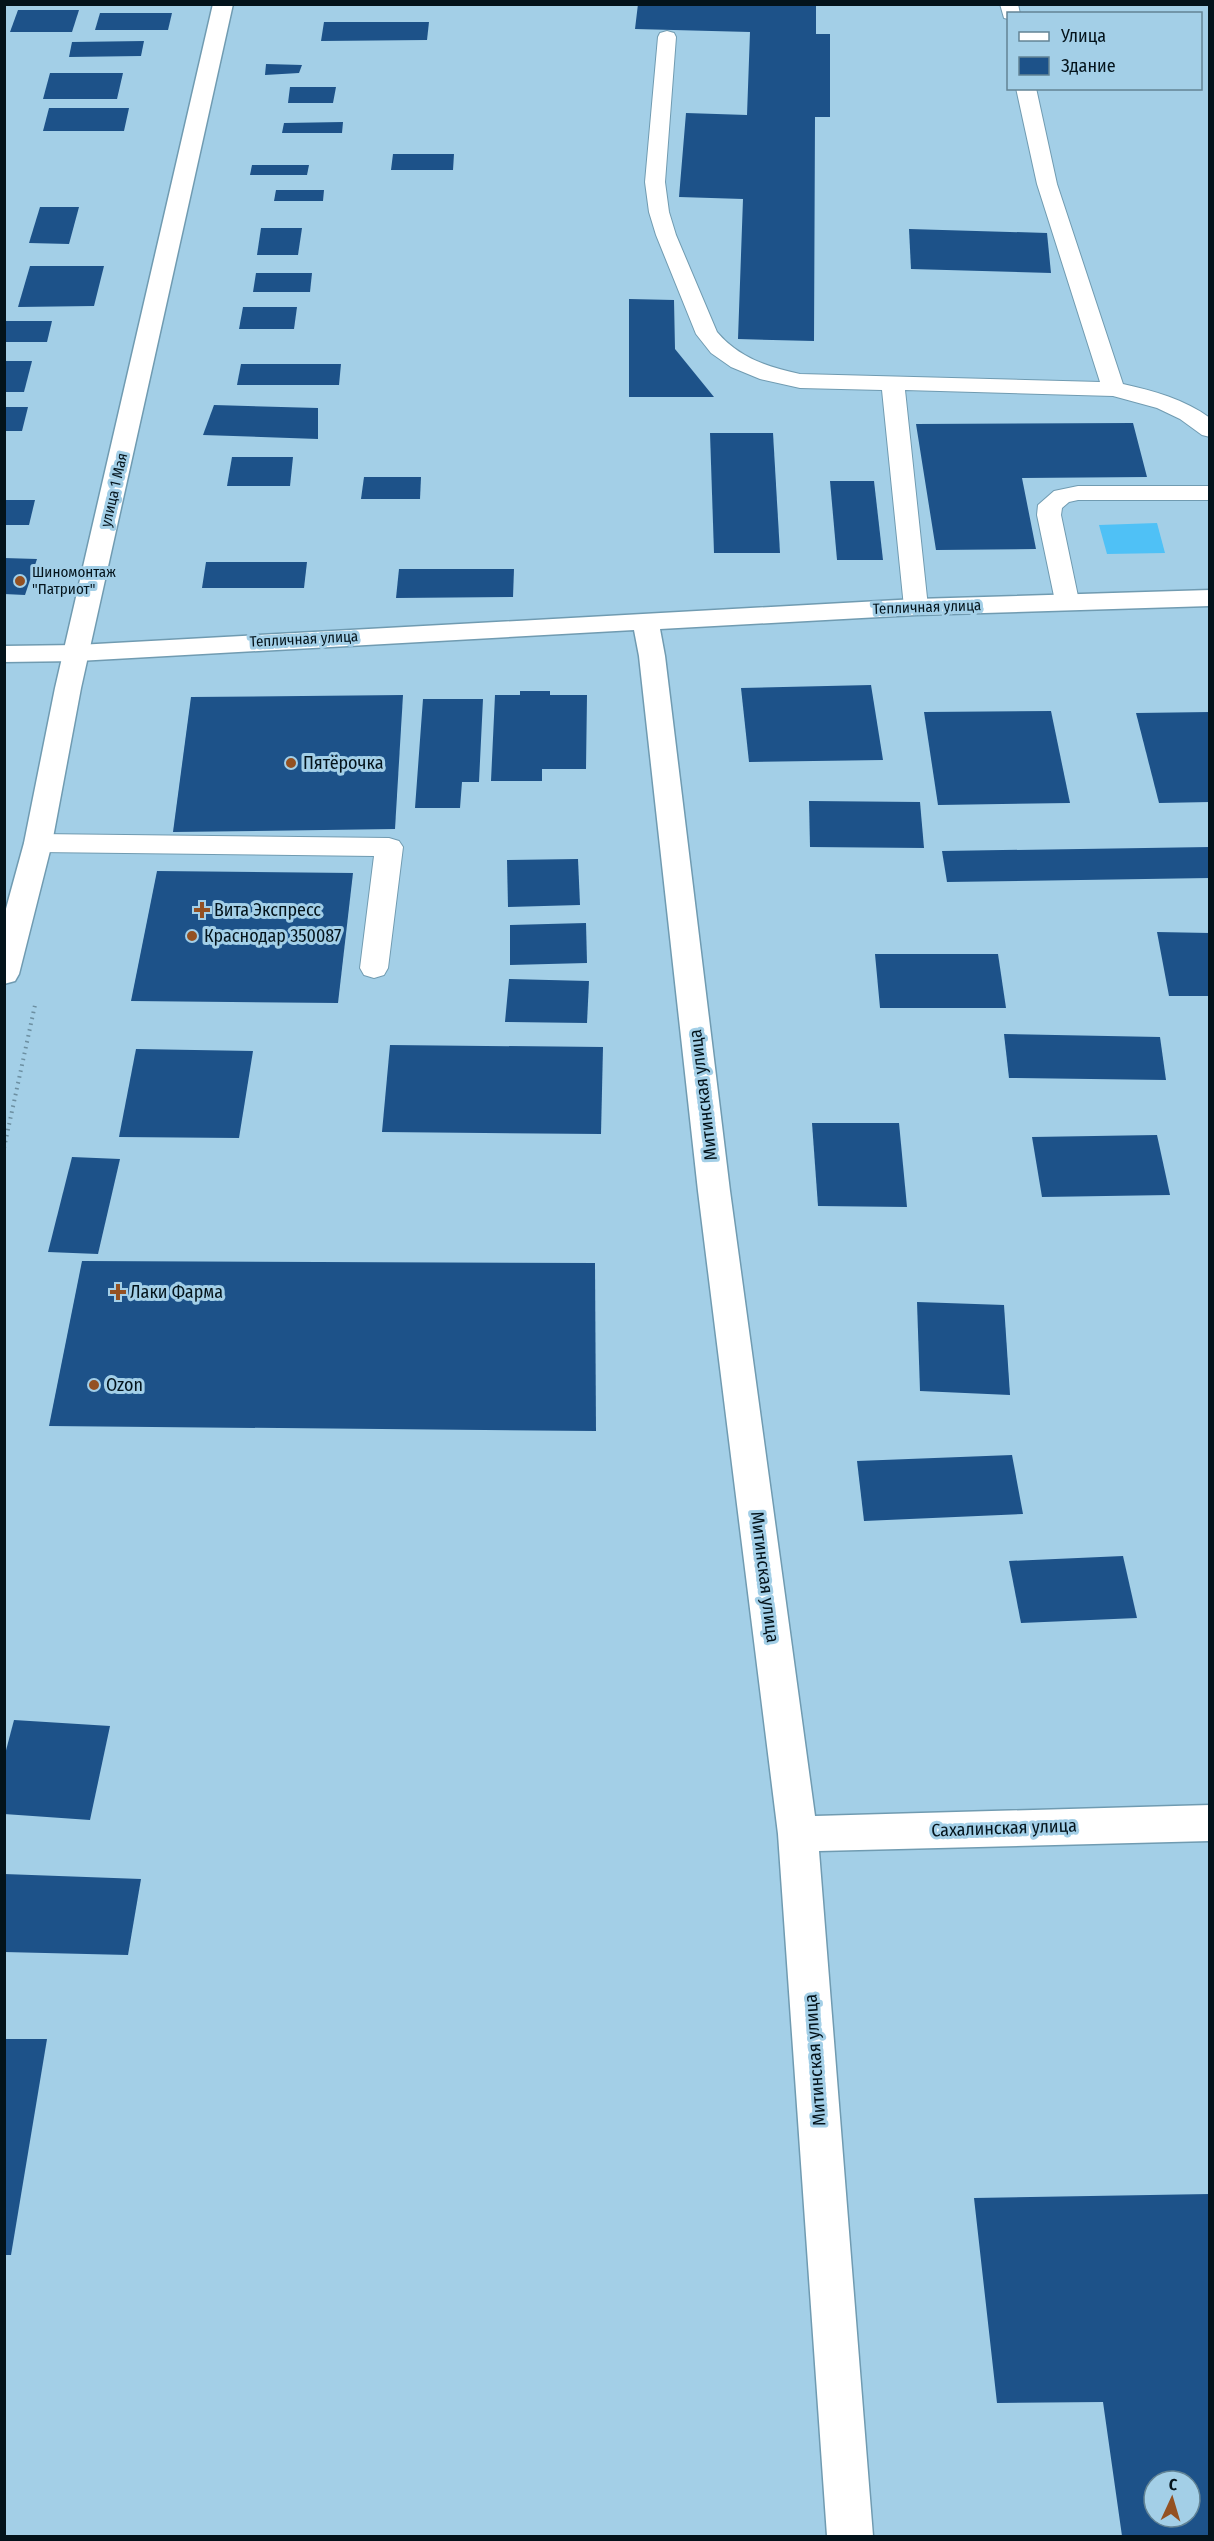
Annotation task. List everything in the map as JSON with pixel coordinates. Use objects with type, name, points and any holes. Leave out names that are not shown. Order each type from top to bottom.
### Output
[{"type":"street","name":"улица 1 Мая","points":[[4,974],[38,843],[69,688],[223,4]]},
{"type":"street","name":"Тепличная улица","points":[[4,654],[78,653],[916,607],[1209,598]]},
{"type":"street","name":"Митинская улица","points":[[645,621],[652,656],[714,1191],[798,1834],[850,2536]]},
{"type":"street","name":"Сахалинская улица","points":[[798,1834],[1209,1823]]},
{"type":"lane","points":[[667,37],[655,195],[666,236],[707,334],[719,348],[732,357],[768,374],[800,381],[1113,389],[1144,395],[1169,404],[1191,416],[1209,430]]},
{"type":"lane","points":[[1026,90],[1047,184],[1113,389]]},
{"type":"lane","points":[[893,384],[916,607]]},
{"type":"lane","points":[[1067,601],[1049,515],[1050,505],[1055,499],[1078,493],[1209,493]]},
{"type":"lane","points":[[38,843],[389,847],[374,968]]},
{"type":"shaded area","points":[[1157,523],[1165,553],[1107,554],[1099,525]]},
{"type":"building","points":[[638,4],[816,4],[816,34],[830,34],[830,117],[815,117],[814,341],[738,339],[743,199],[679,197],[686,113],[747,115],[750,32],[635,29]]},
{"type":"building","points":[[18,10],[79,10],[72,32],[10,32]]},
{"type":"building","points":[[100,13],[172,13],[168,30],[95,30]]},
{"type":"building","points":[[324,22],[429,22],[427,40],[321,41]]},
{"type":"building","points":[[144,41],[141,56],[69,57],[72,42]]},
{"type":"building","points":[[266,64],[302,65],[299,73],[265,75]]},
{"type":"building","points":[[50,73],[123,73],[117,99],[43,99]]},
{"type":"building","points":[[290,87],[336,87],[333,103],[288,103]]},
{"type":"building","points":[[49,108],[129,108],[124,131],[43,131]]},
{"type":"building","points":[[343,122],[342,133],[282,133],[284,123]]},
{"type":"building","points":[[393,154],[454,154],[453,170],[391,170]]},
{"type":"building","points":[[252,165],[309,165],[307,175],[250,175]]},
{"type":"building","points":[[276,190],[324,190],[323,201],[274,201]]},
{"type":"building","points":[[40,207],[79,207],[69,244],[29,243]]},
{"type":"building","points":[[261,228],[302,228],[298,255],[257,255]]},
{"type":"building","points":[[909,229],[1047,233],[1051,273],[911,269]]},
{"type":"building","points":[[30,266],[104,266],[94,306],[18,307]]},
{"type":"building","points":[[256,273],[312,273],[310,292],[253,292]]},
{"type":"building","points":[[629,299],[674,300],[675,349],[714,397],[629,397]]},
{"type":"building","points":[[243,307],[297,307],[294,329],[239,329]]},
{"type":"building","points":[[4,321],[52,321],[47,342],[4,342]]},
{"type":"building","points":[[4,361],[32,361],[24,392],[4,392]]},
{"type":"building","points":[[241,364],[341,364],[339,385],[237,385]]},
{"type":"building","points":[[214,405],[318,408],[318,439],[203,435]]},
{"type":"building","points":[[4,407],[28,407],[22,431],[4,431]]},
{"type":"building","points":[[1133,423],[1147,477],[1022,478],[1036,549],[936,550],[916,424]]},
{"type":"building","points":[[710,433],[773,433],[780,553],[714,553]]},
{"type":"building","points":[[232,457],[293,457],[290,486],[227,486]]},
{"type":"building","points":[[364,477],[421,477],[420,499],[361,499]]},
{"type":"building","points":[[830,481],[874,481],[883,560],[837,560]]},
{"type":"building","points":[[4,500],[35,500],[29,525],[4,525]]},
{"type":"building","points":[[4,558],[37,559],[25,595],[4,594]]},
{"type":"building","points":[[206,562],[307,562],[304,588],[202,588]]},
{"type":"building","points":[[399,569],[514,569],[513,597],[396,598]]},
{"type":"building","points":[[871,685],[883,760],[749,762],[741,688]]},
{"type":"building","points":[[520,691],[550,691],[550,695],[587,695],[586,769],[542,769],[542,781],[491,781],[495,695],[520,695]]},
{"type":"building","name":"Пятёрочка","points":[[403,695],[395,829],[173,832],[191,697]]},
{"type":"building","points":[[423,699],[483,699],[479,782],[462,782],[460,808],[415,808]]},
{"type":"building","points":[[1051,711],[1070,803],[938,805],[924,712]]},
{"type":"building","points":[[1210,712],[1210,802],[1159,803],[1136,713]]},
{"type":"building","points":[[809,801],[920,802],[924,848],[810,847]]},
{"type":"building","points":[[1210,847],[1210,878],[947,882],[942,851]]},
{"type":"building","points":[[578,859],[580,905],[508,907],[507,860]]},
{"type":"building","points":[[157,871],[353,873],[338,1003],[131,1001]]},
{"type":"building","points":[[586,923],[587,963],[510,965],[510,925]]},
{"type":"building","points":[[1157,932],[1210,933],[1210,996],[1169,996]]},
{"type":"building","points":[[875,954],[998,954],[1006,1008],[880,1008]]},
{"type":"building","points":[[509,979],[589,981],[587,1023],[505,1022]]},
{"type":"building","points":[[1004,1034],[1160,1037],[1166,1080],[1009,1078]]},
{"type":"building","points":[[390,1045],[603,1047],[601,1134],[382,1132]]},
{"type":"building","points":[[136,1049],[253,1051],[239,1138],[119,1137]]},
{"type":"building","points":[[812,1123],[899,1123],[907,1207],[818,1206]]},
{"type":"building","points":[[1157,1135],[1170,1195],[1042,1197],[1032,1137]]},
{"type":"building","points":[[72,1157],[120,1159],[98,1254],[48,1252]]},
{"type":"building","points":[[82,1261],[595,1263],[596,1431],[49,1426]]},
{"type":"building","points":[[917,1302],[1004,1305],[1010,1395],[920,1391]]},
{"type":"building","points":[[1012,1455],[1023,1514],[864,1521],[857,1461]]},
{"type":"building","points":[[1123,1556],[1137,1618],[1021,1623],[1009,1561]]},
{"type":"building","points":[[14,1720],[110,1726],[90,1820],[4,1814],[4,1758]]},
{"type":"building","points":[[4,1874],[141,1879],[128,1955],[4,1952]]},
{"type":"building","points":[[4,2039],[47,2039],[11,2255],[4,2255]]},
{"type":"building","points":[[1210,2194],[1210,2536],[1122,2536],[1103,2402],[997,2403],[974,2198]]},
{"type":"place","name":"Шиномонтаж \"Патриот\"","points":[[20,581]]},
{"type":"place","name":"Пятёрочка","points":[[291,763]]},
{"type":"place","name":"Вита Экспресс","points":[[202,910]]},
{"type":"place","name":"Краснодар 350087","points":[[192,936]]},
{"type":"place","name":"Лаки Фарма","points":[[118,1292]]},
{"type":"place","name":"Ozon","points":[[94,1385]]}]
